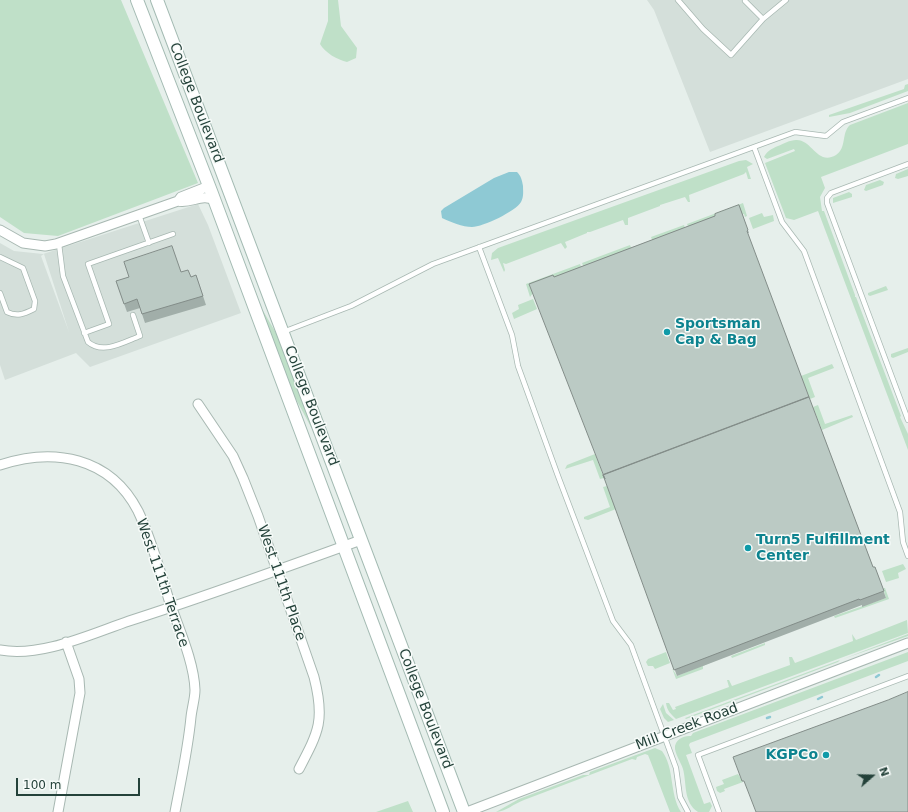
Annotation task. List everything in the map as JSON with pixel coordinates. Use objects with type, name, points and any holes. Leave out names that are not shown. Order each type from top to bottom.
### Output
[{"type":"main road","name":"College Boulevard","points":[[137,0],[211,192],[443,812]]},
{"type":"main road","name":"College Boulevard","points":[[157,0],[464,812]]},
{"type":"street","points":[[1,233],[29,244],[45,246],[59,244],[178,201],[183,202],[204,197],[227,184]]},
{"type":"street","points":[[178,201],[181,196],[211,192]]},
{"type":"street","name":"West 111th Place","points":[[198,404],[233,456],[258,516],[314,677],[320,712],[313,741],[299,769]]},
{"type":"street","name":"West 111th Terrace","points":[[0,465],[27,457],[59,456],[87,464],[108,476],[121,488],[137,510],[172,607],[188,659],[195,690],[189,740],[175,812]]},
{"type":"street","points":[[0,650],[11,652],[35,651],[66,642],[172,607],[361,540]]},
{"type":"street","points":[[58,812],[80,693],[79,679],[66,642]]},
{"type":"street","name":"Mill Creek Road","points":[[467,812],[908,643]]},
{"type":"lane","points":[[678,0],[703,29],[731,55],[763,19],[786,0]]},
{"type":"lane","points":[[745,0],[763,19]]},
{"type":"lane","points":[[283,332],[351,306],[433,264],[795,132],[826,136],[843,122],[908,98]]},
{"type":"lane","points":[[754,147],[782,222],[804,251],[900,512],[903,542],[908,556]]},
{"type":"lane","points":[[908,164],[831,193],[827,198],[827,203],[908,420]]},
{"type":"lane","points":[[139,215],[149,243]]},
{"type":"lane","points":[[84,333],[109,324],[88,264],[173,234]]},
{"type":"lane","points":[[59,244],[64,276],[88,342],[98,348],[107,348],[140,336],[133,315]]},
{"type":"lane","points":[[479,247],[512,335],[518,366],[613,621],[632,646],[676,768],[680,797],[688,812]]},
{"type":"lane","points":[[0,257],[23,268],[35,300],[34,309],[25,314],[14,315],[7,312],[0,293]]},
{"type":"lane","points":[[719,812],[698,755],[908,676]]},
{"type":"shaded area","points":[[647,0],[908,0],[908,79],[710,152],[654,10]]},
{"type":"shaded area","points":[[198,204],[208,225],[241,313],[90,367],[76,353],[5,380],[0,365],[0,243],[14,251],[43,254]],"holes":[[[44,254],[69,332],[41,256]]]},
{"type":"green space","points":[[0,0],[121,0],[198,183],[58,236],[24,233],[0,217]]},
{"type":"green space","points":[[328,0],[338,0],[341,26],[357,48],[356,58],[347,62],[332,56],[320,44],[328,21]]},
{"type":"green space","points":[[908,84],[908,91],[850,113],[829,117],[829,115],[904,89],[905,85]]},
{"type":"green space","points":[[908,103],[908,144],[821,177],[825,188],[820,197],[822,211],[824,211],[855,297],[901,416],[900,417],[908,434],[908,450],[818,211],[794,220],[786,218],[765,163],[795,151],[794,149],[767,159],[764,157],[773,148],[789,141],[796,140],[806,143],[819,155],[824,157],[836,155],[842,148],[847,128],[850,125]]},
{"type":"green space","points":[[746,160],[753,164],[747,167],[751,179],[748,179],[746,172],[689,195],[690,202],[688,202],[685,197],[628,218],[628,225],[625,225],[623,220],[587,232],[565,242],[567,247],[565,249],[561,243],[506,264],[503,263],[505,270],[504,272],[498,258],[491,260],[492,253],[498,248],[739,161]]},
{"type":"green space","points":[[908,169],[908,176],[898,179],[895,178],[896,174]]},
{"type":"green space","points":[[880,180],[884,182],[883,185],[866,191],[864,190],[866,185]]},
{"type":"green space","points":[[849,192],[852,194],[852,197],[833,203],[833,198]]},
{"type":"green space","points":[[743,203],[747,216],[745,217],[744,214],[689,229],[687,224]]},
{"type":"green space","points":[[762,213],[764,217],[773,215],[774,221],[753,229],[749,218]]},
{"type":"green space","points":[[684,225],[686,230],[653,242],[651,237]]},
{"type":"green space","points":[[630,245],[632,250],[584,268],[582,263]]},
{"type":"green space","points":[[580,264],[582,269],[530,286],[533,293],[530,297],[526,284]]},
{"type":"green space","points":[[886,286],[888,290],[870,296],[868,295],[868,293]]},
{"type":"green space","points":[[533,299],[537,309],[514,319],[512,313],[519,309],[518,305]]},
{"type":"green space","points":[[259,304],[279,338],[313,427],[311,427],[285,379]]},
{"type":"green space","points":[[908,348],[908,352],[893,358],[891,357],[891,354]]},
{"type":"green space","points":[[832,364],[834,368],[808,378],[815,397],[810,399],[801,376]]},
{"type":"green space","points":[[818,405],[825,424],[852,415],[853,417],[822,430],[813,407]]},
{"type":"green space","points":[[595,454],[604,478],[600,479],[593,460],[565,469],[567,465]]},
{"type":"green space","points":[[607,486],[616,509],[588,520],[584,519],[584,517],[610,507],[603,487]]},
{"type":"green space","points":[[903,564],[906,569],[898,573],[899,578],[886,582],[882,571]]},
{"type":"green space","points":[[883,588],[885,588],[889,599],[835,618],[834,616],[886,598]]},
{"type":"green space","points":[[907,620],[908,633],[676,719],[667,708],[666,703],[669,703],[673,710],[676,709],[675,707],[729,687],[727,680],[729,680],[732,686],[790,665],[789,657],[792,657],[795,663],[853,641],[852,634],[856,640]]},
{"type":"green space","points":[[908,634],[908,636],[843,659]]},
{"type":"green space","points":[[765,643],[765,645],[732,658],[731,656]]},
{"type":"green space","points":[[666,652],[670,663],[655,669],[653,666],[648,666],[646,662],[648,659]]},
{"type":"green space","points":[[908,652],[908,661],[690,743],[689,745],[692,753],[686,755],[704,804],[710,802],[712,806],[709,812],[698,812],[693,808],[686,792],[683,769],[675,749],[676,743],[680,739]]},
{"type":"green space","points":[[728,655],[703,666],[703,669],[676,679],[672,668],[677,676]]},
{"type":"green space","points":[[840,660],[686,719],[685,718]]},
{"type":"green space","points":[[663,704],[666,713],[674,720],[668,722],[664,718],[660,709]]},
{"type":"green space","points":[[655,748],[662,751],[669,765],[677,805],[681,812],[670,812],[648,755],[645,754],[637,757],[636,760],[632,759],[524,800],[503,811],[496,812],[519,799],[583,775],[589,775],[590,772]]},
{"type":"green space","points":[[738,774],[743,782],[724,789],[725,791],[720,793],[717,791],[716,787],[724,784],[722,780]]},
{"type":"green space","points":[[408,801],[413,812],[376,812]]},
{"type":"water","points":[[509,172],[517,172],[521,178],[523,186],[522,200],[513,210],[484,224],[472,227],[457,224],[442,218],[441,211],[444,208],[494,178]]},
{"type":"building","name":"Sportsman Cap & Bag","points":[[739,205],[748,230],[747,231],[809,397],[603,475],[529,284],[553,275],[554,277],[715,216],[715,214]]},
{"type":"building","points":[[172,246],[181,272],[188,270],[191,277],[196,275],[203,296],[142,314],[137,299],[124,304],[116,281],[129,277],[124,262]]},
{"type":"building","name":"Turn5 Fulfillment Center","points":[[809,397],[873,567],[875,567],[884,591],[860,600],[859,599],[674,670],[603,475]]},
{"type":"building","name":"KGPCo","points":[[908,692],[908,812],[756,812],[733,757]]},
{"type":"waterway","points":[[818,699],[822,697]]},
{"type":"place","name":"Sportsman Cap & Bag","points":[[667,332]]},
{"type":"place","name":"Turn5 Fulfillment Center","points":[[748,548]]},
{"type":"place","name":"KGPCo","points":[[826,755]]}]
